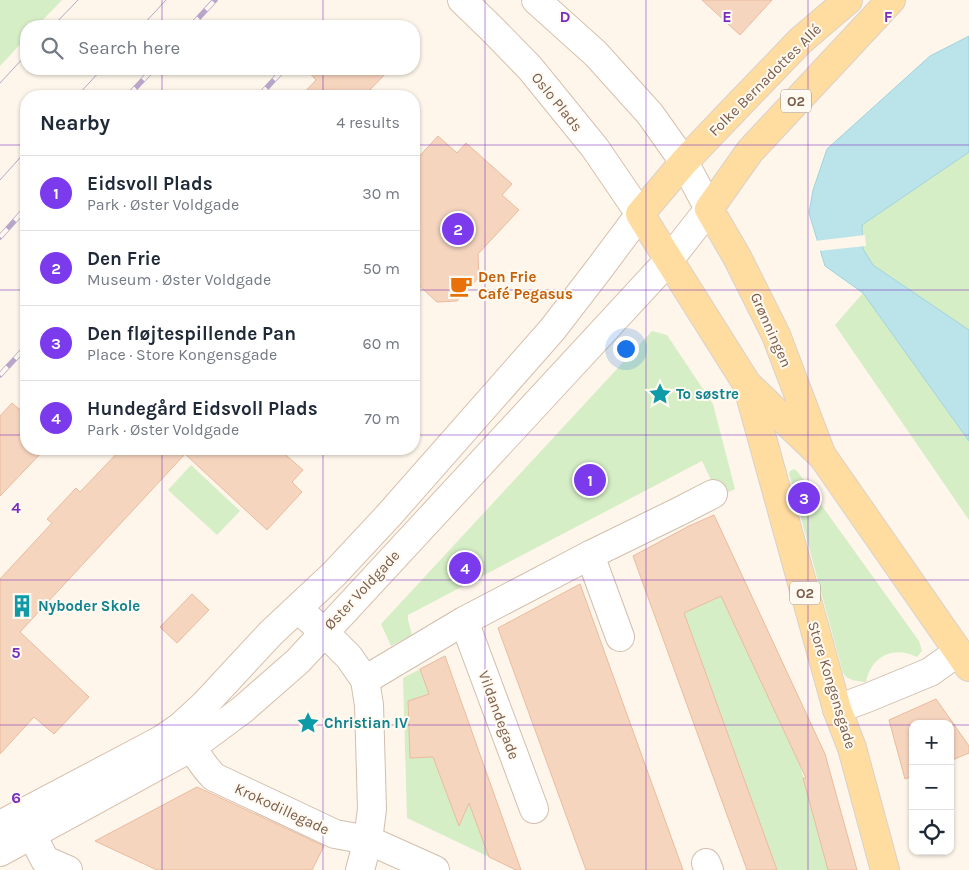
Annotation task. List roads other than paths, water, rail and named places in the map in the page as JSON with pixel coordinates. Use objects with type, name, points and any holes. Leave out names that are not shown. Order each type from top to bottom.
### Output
[{"type":"main road","name":"Folke Bernadottes Allé","points":[[684,162],[800,41],[848,0]]},
{"type":"main road","name":"O2","points":[[709,209],[750,151],[891,0]]},
{"type":"main road","name":"O2","points":[[669,260],[640,214],[684,162]]},
{"type":"main road","name":"Grønningen","points":[[709,209],[737,257],[776,335],[822,457]]},
{"type":"main road","name":"Grønningen","points":[[669,260],[747,384],[822,457],[964,659]]},
{"type":"main road","name":"Store Kongensgade","points":[[747,384],[837,709],[852,748],[885,870]]},
{"type":"street","name":"Oslo Plads","points":[[462,0],[530,68],[595,148],[640,214]]},
{"type":"street","points":[[537,1],[596,54],[650,114],[684,162],[709,209]]},
{"type":"street","name":"Øster Voldgade","points":[[0,852],[32,835],[186,737],[242,710],[298,661],[669,260],[709,209]]},
{"type":"street","name":"Øster Voldgade","points":[[186,737],[205,704],[271,633],[334,574],[552,330],[640,214]]},
{"type":"street","points":[[365,680],[464,621],[712,494]]},
{"type":"street","points":[[590,555],[620,636]]},
{"type":"street","points":[[298,609],[349,658],[365,680],[369,705],[372,809],[368,840],[360,870]]},
{"type":"street","name":"Vildandegade","points":[[464,621],[534,809]]},
{"type":"street","name":"Grønningen","points":[[837,709],[964,659]]},
{"type":"street","name":"Øster Voldgade","points":[[0,826],[161,740],[186,737]]},
{"type":"street","name":"Krokodillegade","points":[[186,737],[214,777],[334,834],[368,840],[435,870]]},
{"type":"street","points":[[32,835],[45,860],[68,870]]},
{"type":"water","points":[[969,36],[969,152],[862,225],[863,249],[873,265],[969,330],[969,441],[863,293],[825,266],[809,213],[813,190],[827,149],[930,56]]},
{"type":"tram line","points":[[59,20],[78,0]]},
{"type":"tram line","points":[[148,20],[166,0]]},
{"type":"tram line","points":[[0,83],[20,61]]},
{"type":"tram line","points":[[83,90],[96,75]]},
{"type":"tram line","points":[[0,180],[20,158]]},
{"type":"railway","points":[[197,20],[215,0]]},
{"type":"railway","points":[[134,90],[147,75]]},
{"type":"railway","points":[[265,90],[278,75]]},
{"type":"railway","points":[[0,237],[20,215]]},
{"type":"railway","points":[[0,375],[20,353]]},
{"type":"place","name":"Den Frie","points":[[458,229]]},
{"type":"place","name":"Den Frie Café Pegasus","points":[[461,286]]},
{"type":"place","name":"To søstre","points":[[660,394]]},
{"type":"place","name":"Eidsvoll Plads","points":[[590,480]]},
{"type":"place","name":"Den fløjtespillende Pan","points":[[804,498]]},
{"type":"place","name":"Hundegård Eidsvoll Plads","points":[[465,568]]},
{"type":"place","name":"Nyboder Skole","points":[[22,606]]},
{"type":"place","name":"Christian IV","points":[[308,723]]}]
